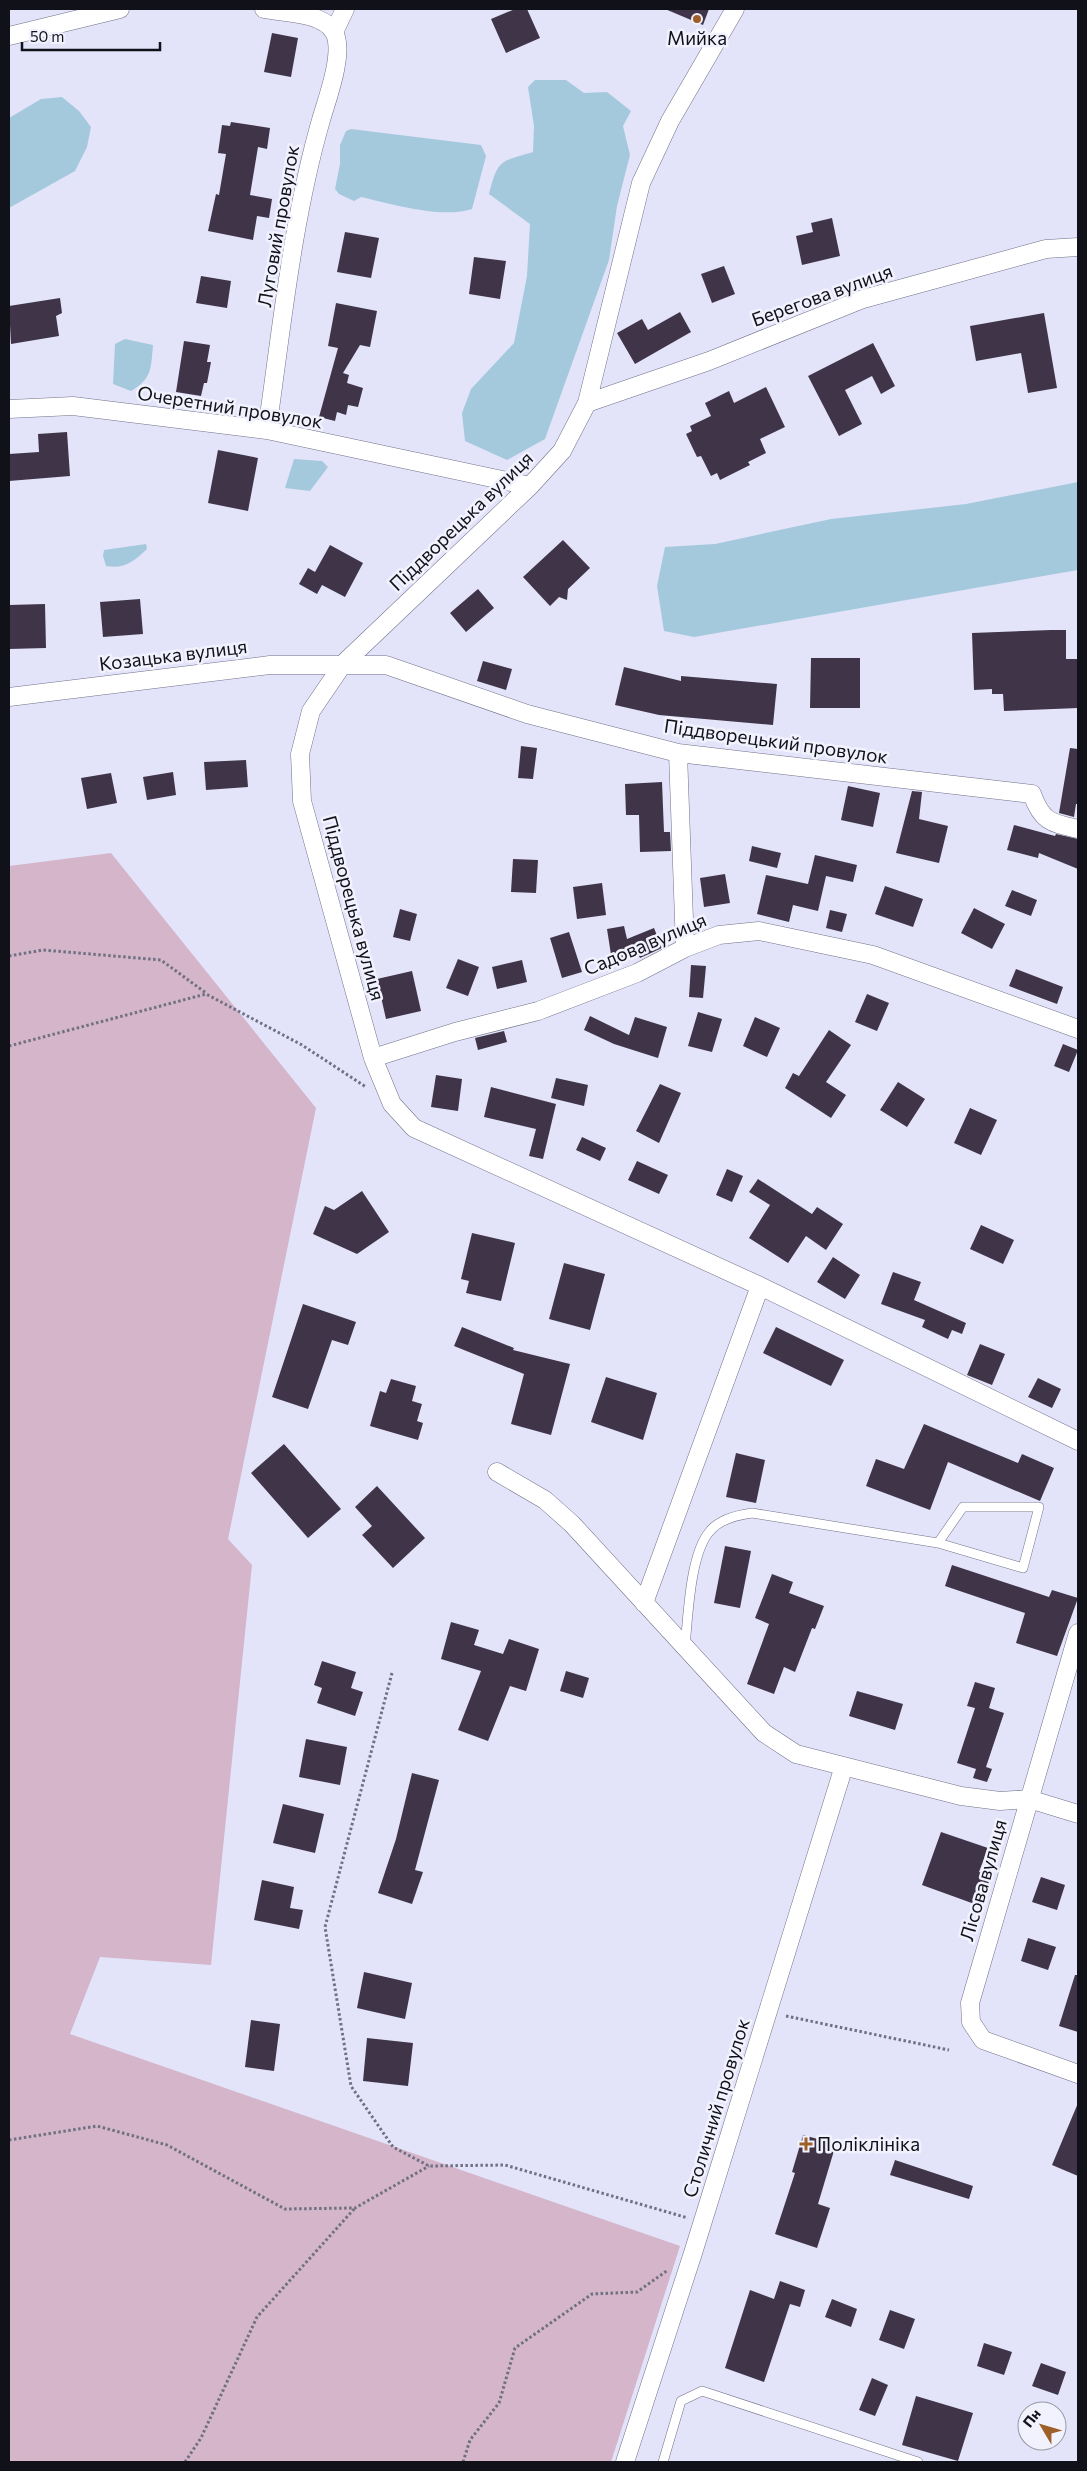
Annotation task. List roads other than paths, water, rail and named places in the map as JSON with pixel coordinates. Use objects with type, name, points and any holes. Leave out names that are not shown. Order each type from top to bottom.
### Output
[{"type":"street","points":[[9,36],[120,9]]},
{"type":"street","points":[[264,9],[319,19],[334,32],[345,9]]},
{"type":"street","name":"Піддворецька вулиця","points":[[735,9],[670,121],[641,183],[587,403],[562,452],[530,486],[343,664],[311,711],[300,754],[302,801],[373,1058],[392,1104],[414,1128],[760,1286],[1078,1441]]},
{"type":"street","name":"Луговий провулок","points":[[268,430],[292,249],[310,159],[338,58],[334,32]]},
{"type":"street","name":"Берегова вулиця","points":[[587,403],[709,361],[863,298],[1046,248],[1078,247]]},
{"type":"street","name":"Очеретний провулок","points":[[9,409],[73,406],[268,430],[530,486]]},
{"type":"street","name":"Козацька вулиця","points":[[9,697],[270,665],[343,664]]},
{"type":"street","name":"Піддворецький провулок","points":[[343,664],[386,665],[527,714],[678,753],[1032,794],[1038,810],[1051,823],[1078,829]]},
{"type":"street","points":[[678,753],[685,948]]},
{"type":"street","name":"Садова вулиця","points":[[373,1058],[455,1032],[538,1011],[638,973],[685,948],[719,934],[758,931],[873,955],[1078,1029]]},
{"type":"street","points":[[644,1603],[760,1286]]},
{"type":"street","points":[[497,1472],[545,1500],[572,1524],[764,1733],[779,1744],[796,1754],[961,1796],[1000,1801],[1029,1799],[1078,1814]]},
{"type":"street","name":"Лісова вулиця","points":[[1078,1633],[970,2003],[971,2022],[983,2040],[1078,2074]]},
{"type":"street","name":"Столичний провулок","points":[[625,2462],[703,2223],[844,1766]]},
{"type":"lane","points":[[685,1648],[699,1548],[710,1530],[733,1516],[752,1513],[938,1543],[1023,1568],[1038,1507],[963,1507],[938,1543]]},
{"type":"lane","points":[[663,2462],[681,2401],[702,2391],[918,2462]]},
{"type":"water","points":[[535,80],[566,80],[584,93],[607,92],[631,111],[623,126],[630,155],[617,206],[609,260],[545,439],[507,460],[465,441],[462,413],[471,389],[514,343],[527,276],[530,224],[489,194],[495,174],[502,164],[507,160],[533,152],[534,126],[528,87]]},
{"type":"water","points":[[62,97],[79,111],[91,127],[87,147],[75,171],[9,208],[9,118],[41,99]]},
{"type":"water","points":[[351,129],[481,145],[486,156],[472,209],[460,212],[432,211],[402,207],[361,197],[354,201],[339,194],[335,189],[340,164],[340,145],[346,131]]},
{"type":"water","points":[[125,339],[153,345],[152,360],[147,377],[138,387],[131,391],[113,384],[115,344]]},
{"type":"water","points":[[294,459],[322,461],[328,467],[310,491],[285,488]]},
{"type":"water","points":[[1078,482],[1078,570],[694,637],[664,631],[657,586],[665,547],[715,544],[831,519],[966,504]]},
{"type":"water","points":[[146,544],[147,549],[128,564],[113,567],[106,566],[103,556],[104,550]]},
{"type":"place","name":"Мийка","points":[[697,19]]},
{"type":"place","name":"Поліклініка","points":[[806,2144]]}]
